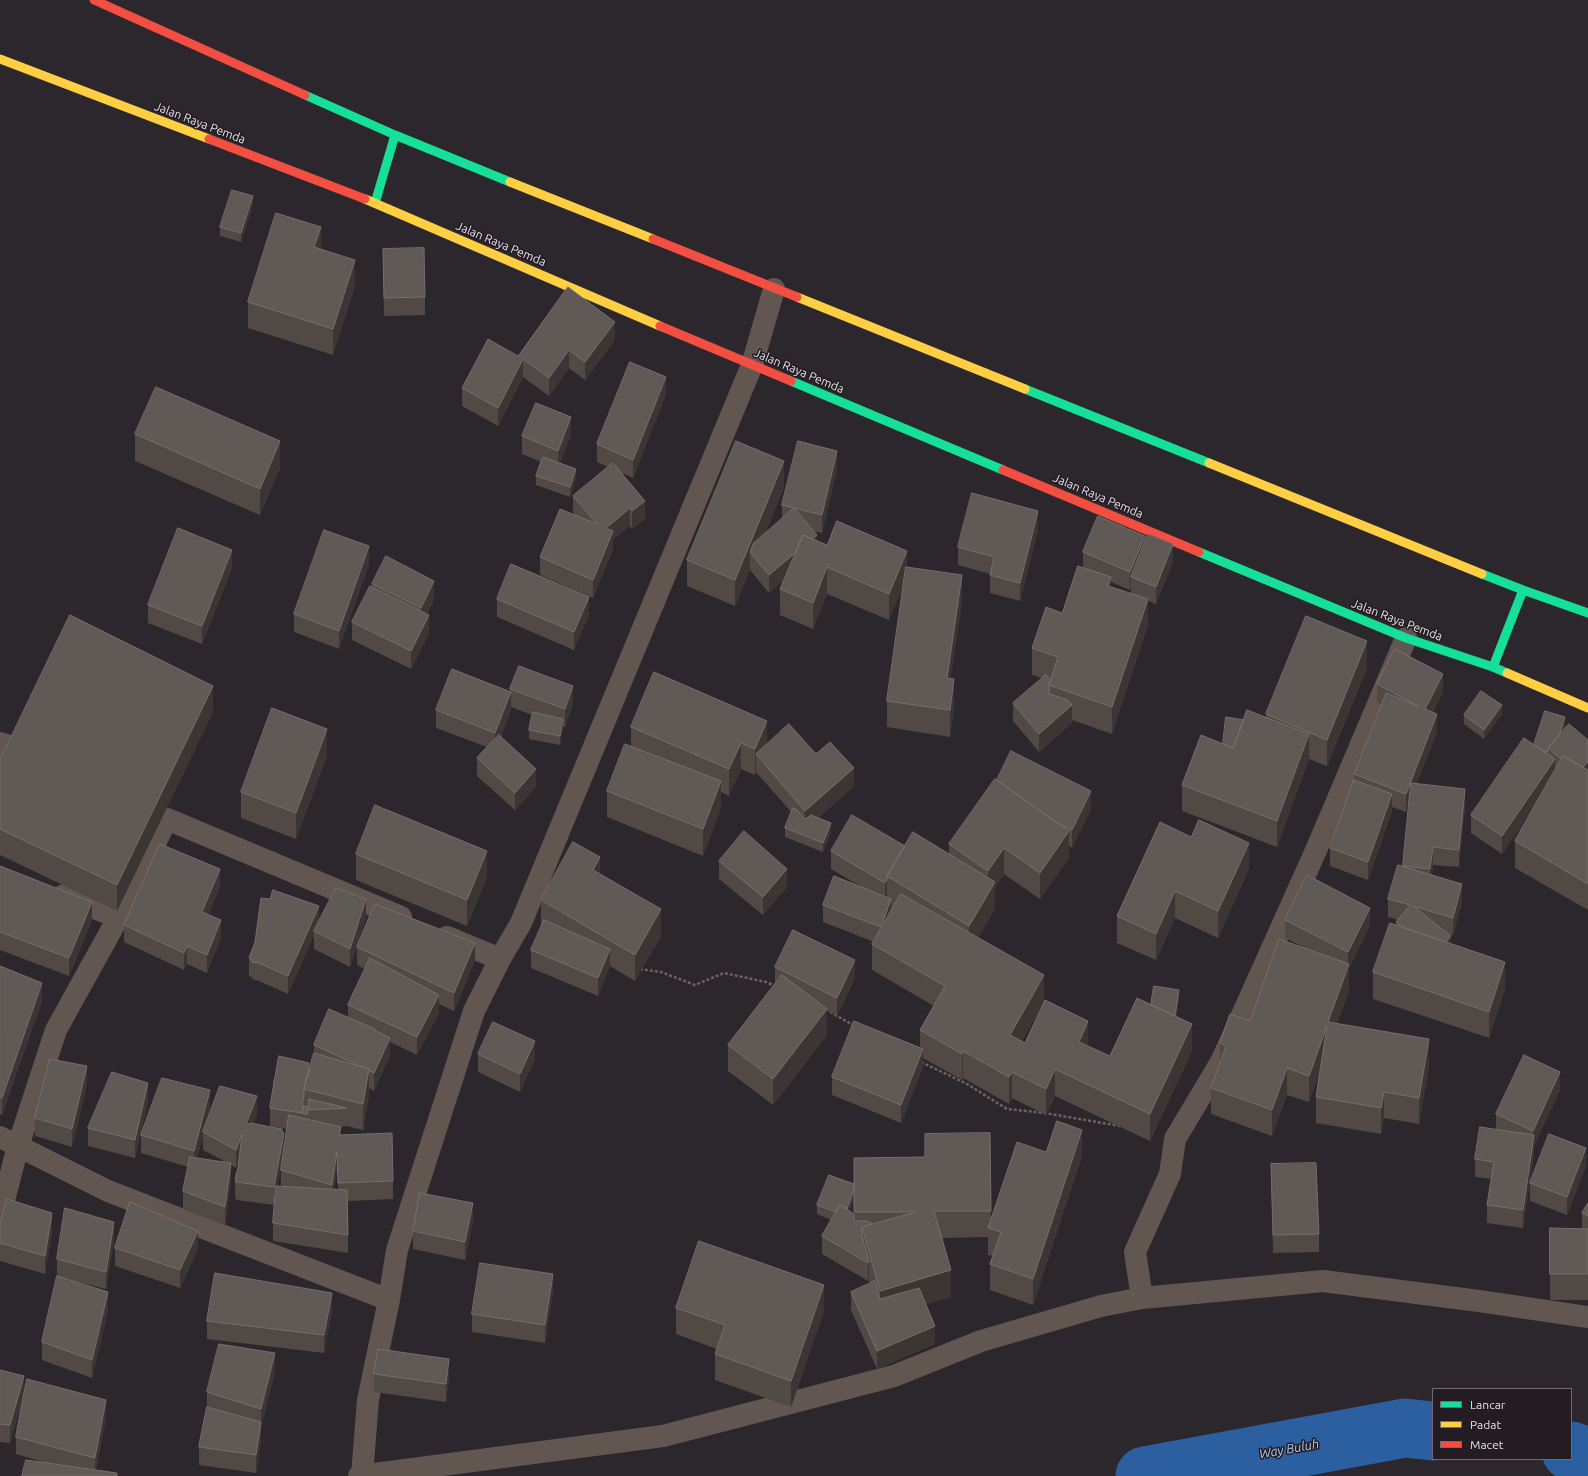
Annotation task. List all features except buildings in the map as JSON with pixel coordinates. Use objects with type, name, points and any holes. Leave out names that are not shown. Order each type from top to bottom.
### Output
[{"type":"street","points":[[94,0],[395,135],[1523,590],[1588,613]]},
{"type":"street","name":"Jalan Raya Pemda","points":[[0,59],[375,203],[752,365],[1406,638],[1493,667],[1588,708]]},
{"type":"street","points":[[375,203],[395,135]]},
{"type":"street","points":[[774,289],[752,365],[524,915],[474,1011],[397,1250],[389,1300],[368,1400],[361,1476],[662,1436],[894,1376],[981,1341],[1101,1306],[1142,1298],[1323,1281],[1479,1300],[1588,1317]]},
{"type":"street","points":[[1493,667],[1523,590]]},
{"type":"street","points":[[1142,1298],[1135,1252],[1170,1174],[1175,1139],[1221,1062],[1317,848],[1406,638]]},
{"type":"street","points":[[0,743],[10,746],[0,768]]},
{"type":"street","points":[[0,1216],[9,1141],[56,1030],[118,918],[167,819],[500,959]]},
{"type":"street","points":[[48,888],[118,918]]},
{"type":"street","points":[[9,1141],[108,1191],[389,1300]]},
{"type":"path","points":[[639,968],[661,972],[695,985],[724,973],[766,982],[780,988]]},
{"type":"path","points":[[829,1012],[856,1027]]},
{"type":"path","points":[[918,1060],[967,1084],[1007,1109],[1045,1113],[1124,1127]]},
{"type":"waterway","name":"Way Buluh","points":[[1145,1476],[1405,1428],[1432,1431]]},
{"type":"waterway","name":"Way Buluh","points":[[1572,1451],[1588,1457]]},
{"type":"traffic: fast","points":[[305,95],[395,135],[510,182]]},
{"type":"traffic: fast","points":[[375,203],[395,135]]},
{"type":"traffic: fast","points":[[791,381],[1003,470]]},
{"type":"traffic: fast","points":[[1025,389],[1209,463]]},
{"type":"traffic: fast","points":[[1199,552],[1406,638],[1507,673]]},
{"type":"traffic: fast","points":[[1482,574],[1588,613]]},
{"type":"traffic: fast","points":[[1493,667],[1523,590]]},
{"type":"traffic: slow","points":[[0,59],[209,139]]},
{"type":"traffic: slow","points":[[510,182],[653,239]]},
{"type":"traffic: slow","points":[[365,199],[660,326]]},
{"type":"traffic: slow","points":[[797,297],[1025,389]]},
{"type":"traffic: slow","points":[[1209,463],[1482,574]]},
{"type":"traffic: slow","points":[[1507,673],[1588,708]]},
{"type":"traffic: jam","points":[[94,0],[305,95]]},
{"type":"traffic: jam","points":[[209,139],[365,199]]},
{"type":"traffic: jam","points":[[653,239],[797,297]]},
{"type":"traffic: jam","points":[[660,326],[791,381]]},
{"type":"traffic: jam","points":[[1003,470],[1199,552]]}]
